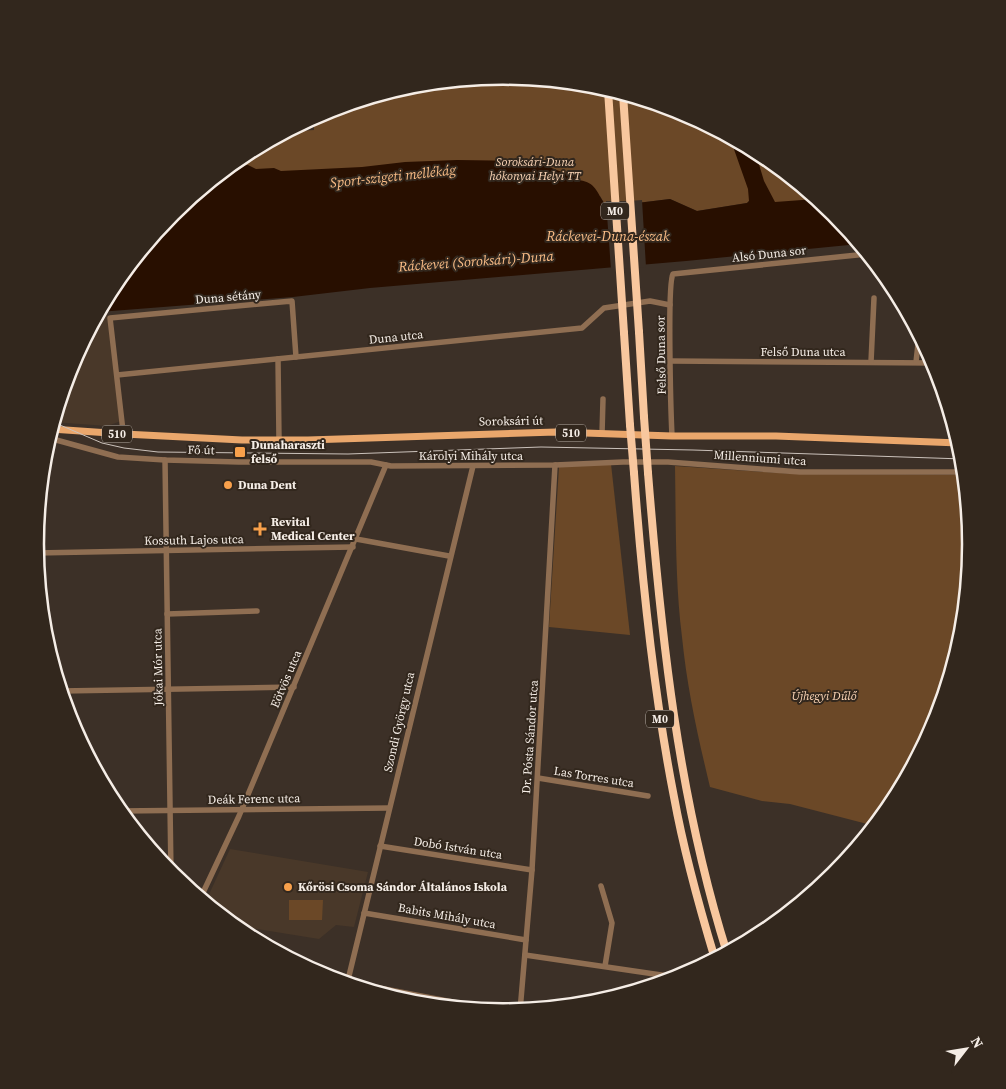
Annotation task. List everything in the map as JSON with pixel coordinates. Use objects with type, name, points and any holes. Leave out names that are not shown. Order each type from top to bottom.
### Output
[{"type":"highway","name":"M0","points":[[609,98],[630,425],[649,632],[664,742],[684,845],[713,952]]},
{"type":"highway","name":"M0","points":[[624,101],[648,473],[663,636],[674,724],[694,830],[725,946]]},
{"type":"main road","name":"Fő út","points":[[59,426],[183,437]]},
{"type":"main road","name":"Fő út","points":[[58,429],[183,437]]},
{"type":"main road","name":"Soroksári út","points":[[183,437],[279,440],[509,432],[672,436],[776,436],[950,443]]},
{"type":"street","name":"Alsó Duna sor","points":[[673,274],[859,255]]},
{"type":"street","name":"Felső Duna sor","points":[[672,436],[670,306],[671,278],[673,274]]},
{"type":"street","points":[[871,362],[874,298]]},
{"type":"street","name":"Duna sétány","points":[[117,375],[110,318],[292,301],[296,357]]},
{"type":"street","name":"Duna utca","points":[[117,375],[582,328],[604,308],[650,301],[670,306]]},
{"type":"street","points":[[916,362],[918,347]]},
{"type":"street","points":[[278,359],[279,440]]},
{"type":"street","name":"Felső Duna utca","points":[[671,361],[924,362]]},
{"type":"street","points":[[117,375],[123,431]]},
{"type":"street","points":[[602,434],[603,399]]},
{"type":"street","name":"Fő út","points":[[56,440],[118,457],[287,463],[371,462],[386,465]]},
{"type":"street","name":"Jókai Mór utca","points":[[165,460],[171,861]]},
{"type":"street","name":"Millenniumi utca","points":[[555,465],[668,462],[800,472],[956,472]]},
{"type":"street","name":"Károlyi Mihály utca","points":[[386,465],[555,465]]},
{"type":"street","name":"Eötvös utca","points":[[203,893],[242,809],[386,465]]},
{"type":"street","name":"Dr. Pósta Sándor utca","points":[[521,1003],[538,778],[555,465]]},
{"type":"street","name":"Szondi György utca","points":[[349,977],[472,466]]},
{"type":"street","points":[[356,539],[449,556]]},
{"type":"street","name":"Kossuth Lajos utca","points":[[44,553],[353,547]]},
{"type":"street","points":[[167,614],[257,611]]},
{"type":"street","points":[[68,691],[294,687]]},
{"type":"street","name":"Las Torres utca","points":[[538,778],[648,796]]},
{"type":"street","name":"Deák Ferenc utca","points":[[130,812],[389,808]]},
{"type":"street","name":"Dobó István utca","points":[[380,846],[532,870]]},
{"type":"street","points":[[602,886],[612,923],[605,966]]},
{"type":"street","name":"Babits Mihály utca","points":[[364,912],[526,940]]},
{"type":"street","points":[[525,955],[662,975]]},
{"type":"shaded area","points":[[107,312],[121,421],[107,426],[60,423],[79,369],[91,341]]},
{"type":"shaded area","name":"Kőrösi Csoma Sándor Általános Iskola","points":[[230,849],[368,872],[354,927],[336,925],[319,939],[251,928],[208,897]]},
{"type":"green space","name":"Soroksári-Duna hókonyai Helyi TT","points":[[503,85],[563,89],[622,101],[679,120],[733,147],[783,180],[807,200],[781,203],[749,201],[747,203],[697,211],[670,199],[629,204],[604,203],[600,196],[186,212],[223,180],[248,163],[300,133],[314,130],[314,126],[355,110],[413,94],[443,89]]},
{"type":"green space","points":[[611,464],[630,635],[549,627],[559,467]]},
{"type":"green space","name":"Újhegyi Dűlő","points":[[675,466],[794,474],[956,475],[961,514],[961,575],[958,604],[947,663],[938,692],[915,748],[885,800],[867,824],[790,804],[762,801],[710,787],[693,712],[687,675],[677,573]]},
{"type":"green space","points":[[289,900],[323,900],[322,920],[289,920]]},
{"type":"water","name":"Ráckevei-Duna-észak","points":[[733,147],[759,164],[764,181],[775,202],[807,200],[850,245],[370,288],[293,297],[107,311],[139,265],[178,220],[223,180],[245,165],[256,169],[274,168],[281,171],[362,167],[405,162],[457,160],[522,161],[549,167],[567,174],[572,173],[577,180],[591,184],[604,203],[629,204],[670,199],[697,211],[747,203],[749,201],[748,189]]},
{"type":"pier","points":[[642,200],[646,267],[611,270],[606,201]]},
{"type":"tram line","points":[[59,425],[102,443],[158,452],[348,454],[541,447],[954,459]]},
{"type":"place","name":"Dunaharaszti felső","points":[[240,452]]},
{"type":"place","name":"Duna Dent","points":[[228,485]]},
{"type":"place","name":"Revital Medical Center","points":[[260,529]]},
{"type":"place","name":"Kőrösi Csoma Sándor Általános Iskola","points":[[288,887]]},
{"type":"water label","name":"Sport-szigeti mellékág","points":[[393,176]]},
{"type":"water label","name":"Ráckevei (Soroksári)-Duna","points":[[476,261]]}]
